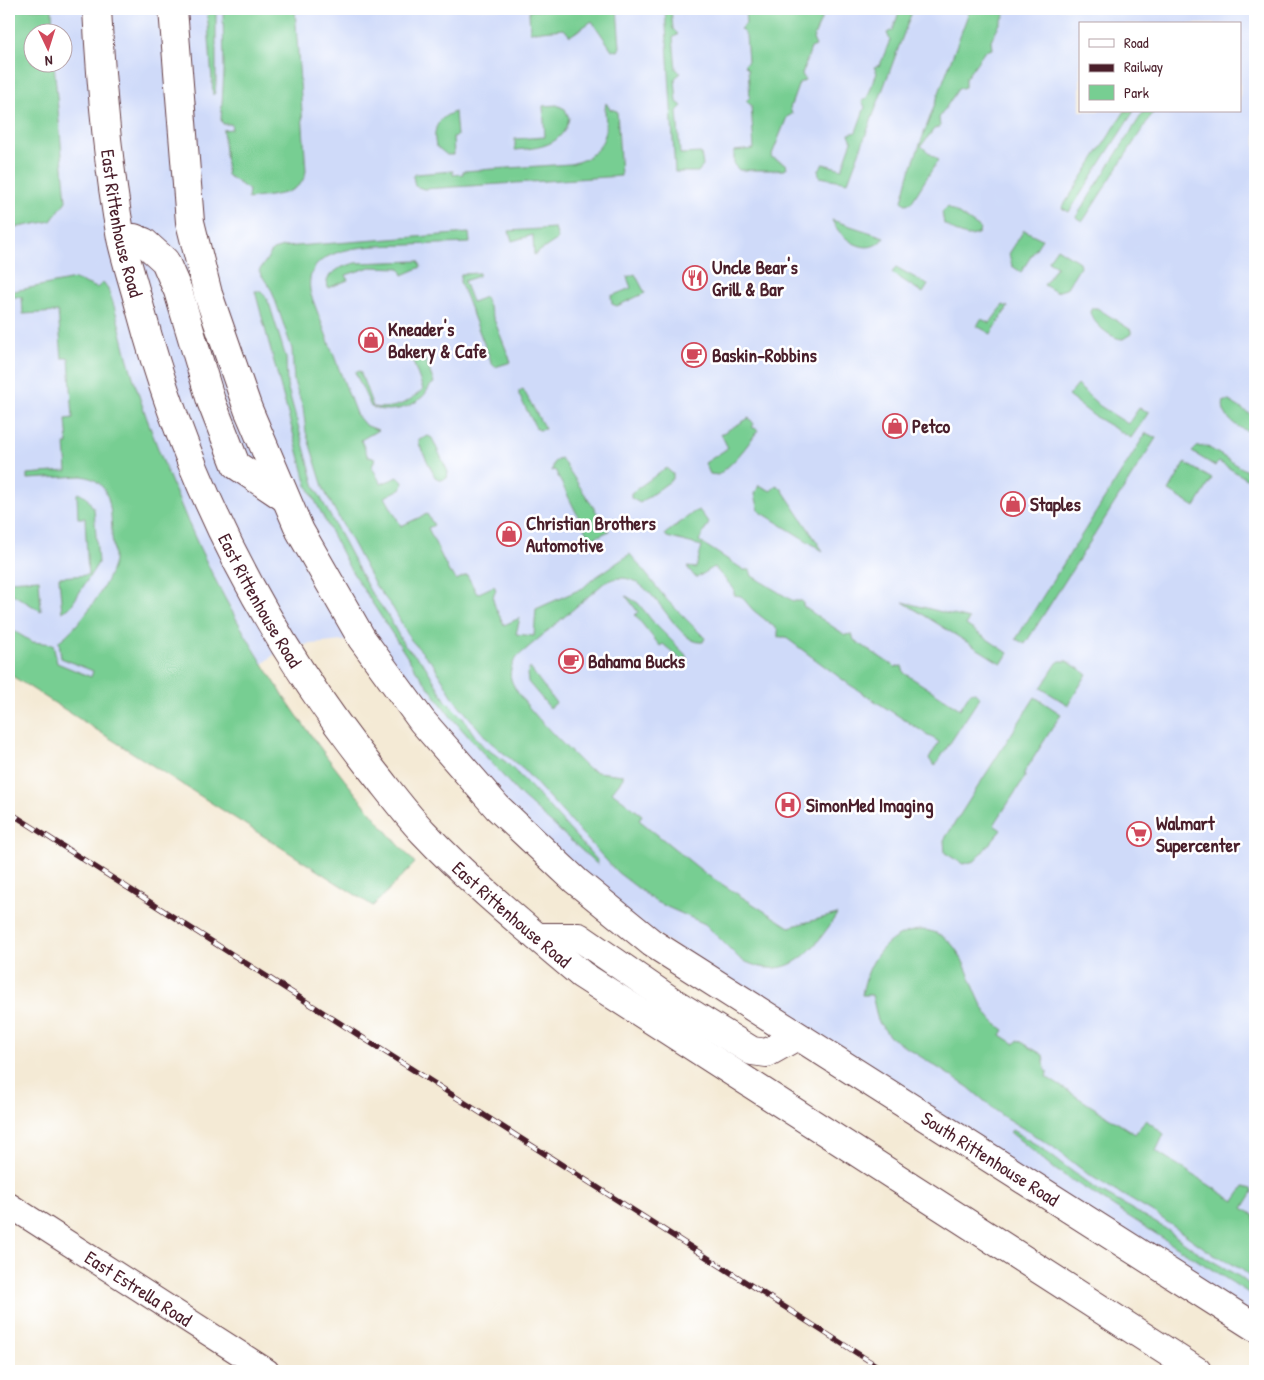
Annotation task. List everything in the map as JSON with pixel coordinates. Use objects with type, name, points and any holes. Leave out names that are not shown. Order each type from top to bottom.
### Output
[{"type":"main road","name":"East Rittenhouse Road","points":[[97,9],[104,119],[122,239],[155,366],[194,473],[238,562],[284,646],[342,732],[422,831],[496,903],[582,974],[1197,1371]]},
{"type":"main road","points":[[173,9],[190,222],[208,294],[248,408],[286,498]]},
{"type":"main road","points":[[122,239],[134,238],[144,242],[165,261],[178,291],[211,400],[236,465],[286,498]]},
{"type":"main road","name":"South Rittenhouse Road","points":[[286,498],[300,531],[362,639],[422,721],[498,807],[576,881],[637,931],[724,990],[1255,1327]]},
{"type":"main road","points":[[537,937],[580,937],[673,1002],[752,1051],[767,1053],[796,1036]]},
{"type":"street","name":"East Estrella Road","points":[[9,1205],[267,1371]]},
{"type":"shaded area","points":[[9,9],[1255,9],[1255,1327],[576,881],[362,639],[283,647],[169,745],[9,646]]},
{"type":"green space","points":[[9,9],[52,9],[53,22],[22,22],[22,72],[55,72],[66,201],[51,221],[13,228],[9,221]]},
{"type":"green space","points":[[207,9],[215,9],[216,14],[216,82],[213,95]]},
{"type":"green space","points":[[223,9],[295,9],[306,171],[303,180],[298,186],[283,193],[248,199],[249,190],[227,175],[223,130],[232,129],[231,124],[223,124],[221,120],[224,71]]},
{"type":"green space","points":[[617,9],[620,47],[618,51],[612,50],[592,21],[570,36],[564,29],[530,32],[529,11]]},
{"type":"green space","points":[[665,9],[671,9],[673,29],[678,34],[673,38],[676,69],[681,73],[675,78],[677,102],[682,106],[677,111],[680,154],[701,153],[703,166],[698,172],[675,172]]},
{"type":"green space","points":[[745,9],[828,9],[829,12],[823,15],[813,39],[816,46],[811,48],[802,74],[805,80],[799,83],[790,108],[792,114],[787,117],[771,157],[786,164],[787,168],[784,170],[739,170],[734,165],[734,151],[754,149],[751,105],[746,101],[750,97],[748,69],[744,65],[748,61],[746,35],[740,29],[746,24]]},
{"type":"green space","points":[[900,9],[913,9],[848,182],[820,177],[818,171],[823,164],[842,169],[852,141],[849,134],[856,132],[865,107],[862,101],[867,98],[877,73],[874,67],[880,65],[890,40],[887,33],[893,30]]},
{"type":"green space","points":[[970,9],[1008,9],[991,40],[992,49],[985,51],[965,79],[965,87],[958,89],[939,118],[940,127],[934,129],[921,146],[938,160],[911,203],[905,204],[902,201],[909,174]]},
{"type":"green space","points":[[606,103],[610,109],[617,111],[621,176],[424,189],[415,186],[413,176],[416,174],[453,171],[453,175],[463,174],[463,171],[570,164],[584,159],[595,152],[603,141],[606,127]]},
{"type":"green space","points":[[557,105],[565,109],[569,118],[561,135],[549,144],[515,150],[515,139],[545,137],[543,106]]},
{"type":"green space","points":[[455,112],[457,136],[453,137],[454,155],[447,155],[436,146],[435,134],[440,120]]},
{"type":"green space","points":[[1124,112],[1133,112],[1069,212],[1062,208]]},
{"type":"green space","points":[[1143,112],[1153,112],[1083,221],[1076,217]]},
{"type":"green space","points":[[948,207],[980,228],[979,233],[965,236],[944,224],[942,212]]},
{"type":"green space","points":[[832,220],[884,237],[878,244],[871,247],[855,244],[841,233]]},
{"type":"green space","points":[[555,228],[558,239],[534,255],[533,235],[512,241],[509,231]]},
{"type":"green space","points":[[1024,230],[1042,239],[1021,272],[1012,266],[1009,254]]},
{"type":"green space","points":[[469,233],[470,243],[378,246],[343,251],[328,257],[316,265],[310,278],[311,295],[356,414],[365,425],[378,430],[361,440],[368,457],[375,458],[372,467],[381,484],[398,477],[403,482],[402,488],[385,497],[401,526],[427,514],[434,525],[428,528],[450,574],[452,573],[456,580],[467,575],[477,594],[494,586],[496,590],[493,598],[494,603],[504,625],[520,618],[516,634],[534,636],[536,609],[583,588],[630,554],[667,600],[705,638],[703,642],[691,640],[681,631],[648,591],[635,581],[620,578],[604,583],[517,657],[511,668],[511,679],[515,688],[533,712],[587,768],[597,772],[623,775],[623,778],[612,792],[642,815],[639,820],[706,874],[789,927],[837,914],[809,951],[798,960],[786,966],[772,968],[757,966],[740,959],[705,924],[656,902],[617,872],[524,770],[488,740],[454,699],[434,665],[411,640],[393,608],[375,585],[324,490],[306,432],[303,407],[294,382],[292,349],[272,291],[259,271],[273,250],[283,247]]},
{"type":"green space","points":[[1057,248],[1079,262],[1080,266],[1066,289],[1056,292],[1044,285],[1057,266],[1048,261]]},
{"type":"green space","points":[[419,261],[421,267],[403,275],[400,268],[370,267],[346,275],[348,280],[328,288],[327,281],[330,275],[340,268],[355,263]]},
{"type":"green space","points":[[896,267],[928,285],[923,293],[892,273]]},
{"type":"green space","points":[[479,273],[479,276],[464,281],[472,302],[485,297],[511,362],[495,367],[492,364],[460,282],[461,274]]},
{"type":"green space","points":[[635,274],[645,293],[617,306],[612,304],[611,296],[631,288],[627,277]]},
{"type":"green space","points":[[75,279],[97,288],[103,282],[107,287],[135,383],[165,466],[200,548],[224,597],[251,645],[280,691],[345,780],[415,863],[373,906],[9,674],[9,628],[32,642],[53,644],[57,663],[91,677],[93,671],[61,658],[59,641],[90,608],[103,587],[114,561],[110,508],[105,491],[100,484],[82,476],[27,479],[27,474],[67,471],[65,444],[68,444],[66,419],[73,418],[69,358],[62,358],[58,312],[23,314],[22,297],[9,297],[9,292]]},
{"type":"green space","points":[[255,291],[260,291],[266,297],[286,358],[287,385],[315,487],[370,591],[387,614],[404,645],[424,664],[446,701],[463,718],[477,739],[484,747],[506,762],[530,786],[597,860],[598,865],[519,794],[451,717],[415,669],[349,567],[307,485]]},
{"type":"green space","points":[[1003,305],[1008,307],[991,334],[977,326],[981,319],[990,323]]},
{"type":"green space","points":[[1092,308],[1097,308],[1131,330],[1131,334],[1123,339],[1108,333],[1092,316],[1090,312]]},
{"type":"green space","points":[[423,353],[434,383],[423,396],[403,408],[384,410],[371,407],[355,372],[360,371],[373,407],[394,406],[407,402],[423,389],[412,359],[413,356]]},
{"type":"green space","points":[[1077,385],[1100,406],[1128,424],[1139,408],[1149,412],[1131,438],[1094,416],[1068,396]]},
{"type":"green space","points":[[523,389],[545,429],[539,430],[536,428],[519,395],[519,391]]},
{"type":"green space","points":[[1224,401],[1229,401],[1255,417],[1255,432],[1244,429],[1232,422],[1223,407]]},
{"type":"green space","points":[[749,418],[754,424],[752,427],[758,430],[754,437],[730,465],[718,475],[710,474],[705,463],[728,448],[721,434]]},
{"type":"green space","points":[[1146,433],[1156,438],[1025,644],[1016,639]]},
{"type":"green space","points":[[428,436],[432,438],[448,472],[447,478],[441,480],[435,477],[419,444],[419,440]]},
{"type":"green space","points":[[1206,446],[1255,476],[1255,484],[1219,462],[1215,466],[1192,452],[1197,447]]},
{"type":"green space","points":[[561,458],[609,531],[590,540],[555,470],[552,471],[554,462]]},
{"type":"green space","points":[[1185,463],[1212,479],[1195,507],[1169,491]]},
{"type":"green space","points":[[666,468],[673,474],[673,479],[640,503],[631,498],[631,493]]},
{"type":"green space","points":[[759,485],[771,491],[776,485],[781,488],[823,551],[759,511],[755,494]]},
{"type":"green space","points":[[78,493],[86,497],[94,509],[98,563],[71,606],[62,612],[59,577],[88,575],[85,518],[78,518]]},
{"type":"green space","points":[[699,510],[709,523],[699,541],[744,570],[750,570],[752,576],[793,601],[802,601],[804,607],[845,635],[852,634],[854,640],[895,667],[902,666],[904,673],[960,709],[970,693],[975,692],[980,697],[935,766],[929,759],[939,742],[850,685],[785,637],[778,637],[778,630],[753,610],[741,596],[734,595],[734,589],[714,567],[696,578],[687,567],[696,568],[702,546],[667,537],[665,534]]},
{"type":"green space","points":[[39,579],[41,611],[9,592],[9,581]]},
{"type":"green space","points":[[626,596],[638,603],[654,623],[685,654],[688,661],[684,662],[663,644],[660,646],[635,615],[638,612]]},
{"type":"green space","points":[[903,602],[969,619],[966,625],[1008,653],[1002,663],[997,661]]},
{"type":"green space","points":[[1060,661],[1067,661],[1087,674],[1068,705],[1041,688]]},
{"type":"green space","points":[[530,668],[556,703],[550,708],[528,682],[527,674]]},
{"type":"green space","points":[[1035,697],[1061,714],[1024,773],[1025,777],[994,825],[1001,830],[975,861],[963,864],[945,853],[944,840]]},
{"type":"green space","points":[[919,930],[934,932],[946,938],[955,948],[987,1014],[1004,1030],[1001,1035],[1015,1044],[1018,1040],[1043,1055],[1045,1069],[1048,1072],[1046,1077],[1135,1134],[1146,1120],[1164,1134],[1156,1151],[1234,1201],[1244,1187],[1252,1189],[1253,1192],[1243,1208],[1255,1216],[1255,1280],[1241,1269],[1214,1255],[1160,1217],[1089,1175],[1052,1146],[1001,1115],[968,1087],[890,1037],[878,1021],[872,995],[862,995],[864,983],[873,961],[887,944],[896,937]]},
{"type":"green space","points":[[1012,1130],[1037,1145],[1093,1187],[1163,1227],[1202,1255],[1240,1277],[1255,1289],[1255,1297],[1056,1170],[1010,1132]]},
{"type":"railway","points":[[9,812],[885,1371]]},
{"type":"place","name":"Uncle Bear's Grill & Bar","points":[[695,278]]},
{"type":"place","name":"Kneader's Bakery & Cafe","points":[[371,340]]},
{"type":"place","name":"Baskin-Robbins","points":[[694,355]]},
{"type":"place","name":"Petco","points":[[895,426]]},
{"type":"place","name":"Staples","points":[[1013,504]]},
{"type":"place","name":"Christian Brothers Automotive","points":[[509,534]]},
{"type":"place","name":"Bahama Bucks","points":[[571,661]]},
{"type":"place","name":"SimonMed Imaging","points":[[788,805]]},
{"type":"place","name":"Walmart Supercenter","points":[[1139,834]]}]
